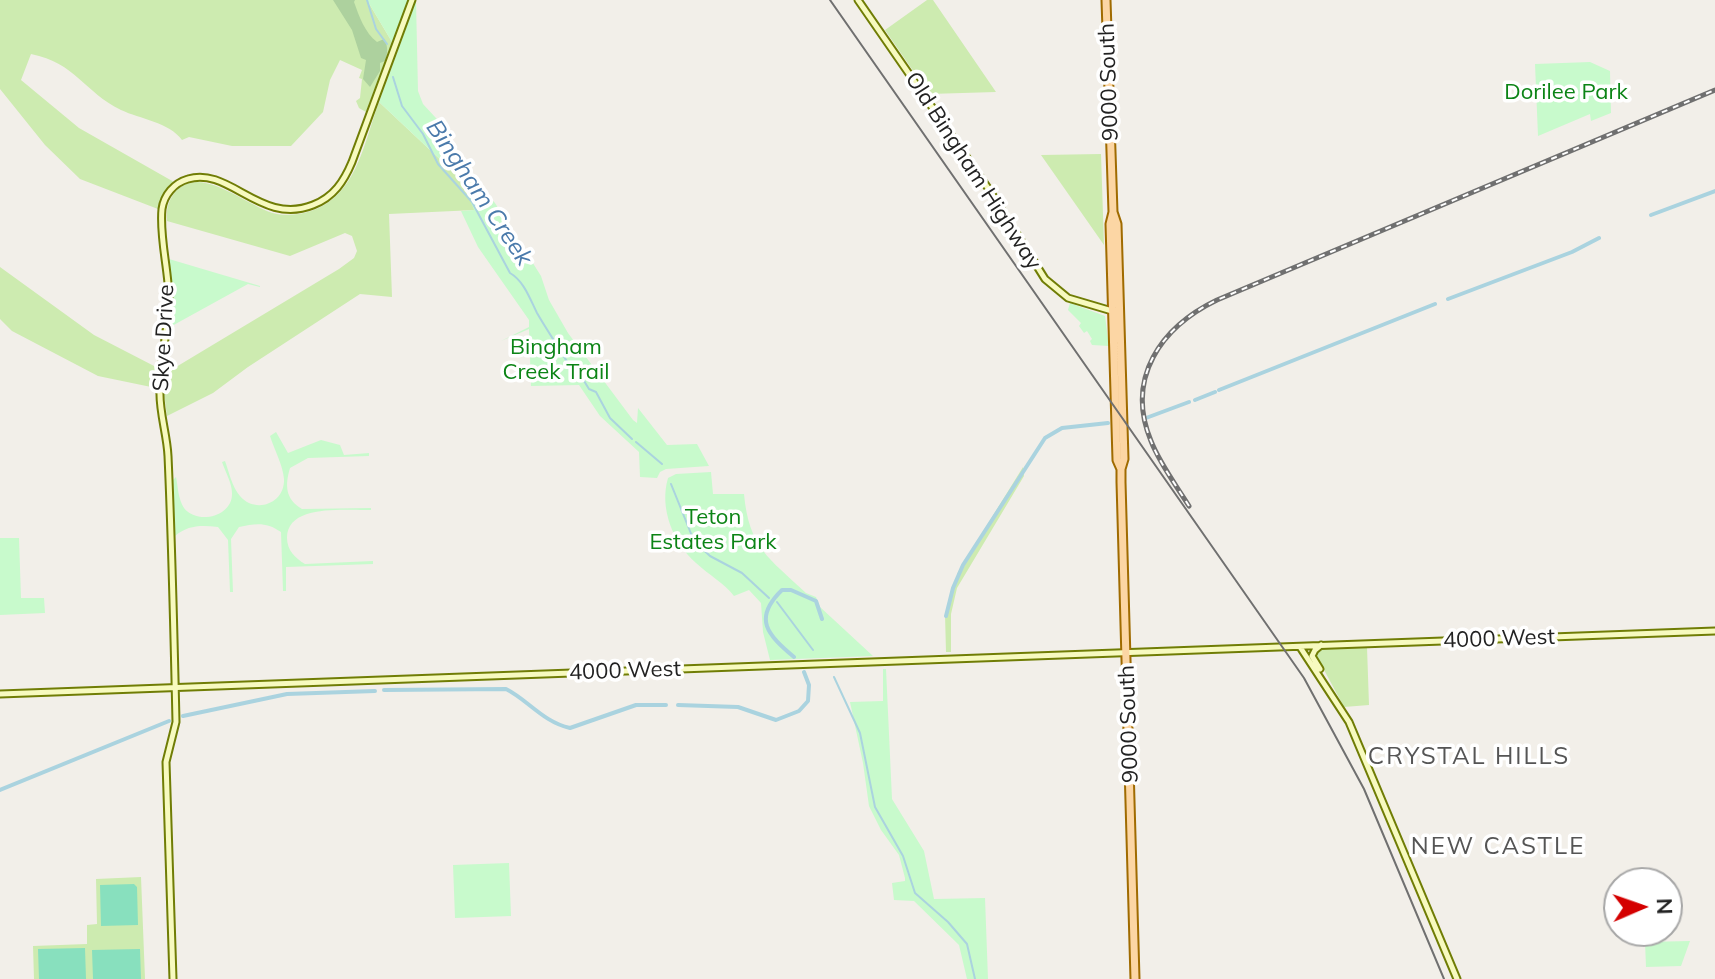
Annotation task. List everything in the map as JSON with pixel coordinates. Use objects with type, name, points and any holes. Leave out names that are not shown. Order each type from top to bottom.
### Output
[{"type":"main road","name":"Skye Drive","points":[[173,979],[166,762],[176,729],[168,452],[160,394],[169,300],[162,213],[164,201],[175,185],[199,177],[214,180],[261,203],[281,209],[309,207],[328,197],[341,184],[352,162],[412,0]]},
{"type":"main road","name":"Old Bingham Highway","points":[[858,0],[990,191],[1045,279],[1068,298],[1112,311]]},
{"type":"main road","name":"9000 South","points":[[1106,0],[1113,212],[1110,224],[1112,311],[1117,460],[1121,469]]},
{"type":"main road","name":"9000 South","points":[[1113,212],[1117,224],[1123,397],[1124,459],[1121,469],[1135,979]]},
{"type":"main road","points":[[1112,311],[1116,315],[1123,397]]},
{"type":"main road","name":"4000 West","points":[[0,694],[1715,631]]},
{"type":"main road","points":[[1321,645],[1312,656],[1326,685]]},
{"type":"main road","points":[[1300,646],[1352,729],[1457,979]]},
{"type":"green space","points":[[0,0],[367,0],[392,42],[366,112],[359,108],[356,101],[360,98],[362,79],[359,78],[362,70],[340,60],[330,80],[323,112],[291,146],[232,146],[189,137],[182,140],[162,125],[108,103],[59,64],[31,54],[21,80],[79,128],[174,182],[163,194],[158,209],[80,179],[45,145],[0,89]]},
{"type":"green space","points":[[333,0],[355,0],[369,34],[377,42],[385,41],[385,61],[380,63],[380,71],[370,87],[363,79],[366,60],[361,58],[352,30]]},
{"type":"green space","points":[[367,0],[408,0],[392,42]]},
{"type":"green space","points":[[927,0],[933,0],[996,92],[929,94],[885,30]]},
{"type":"green space","name":"Bingham Creek Trail","points":[[416,1],[418,91],[423,104],[448,131],[444,136],[453,157],[495,203],[541,276],[549,300],[568,333],[633,420],[637,423],[638,408],[667,445],[697,444],[709,466],[666,469],[657,478],[640,477],[639,452],[600,416],[579,385],[531,386],[529,329],[501,341],[529,327],[529,320],[478,247],[461,211],[474,210],[469,197],[479,196],[379,102]]},
{"type":"green space","name":"Dorilee Park","points":[[1590,62],[1610,71],[1611,113],[1591,121],[1590,114],[1538,136],[1535,64]]},
{"type":"green space","points":[[379,102],[480,197],[475,210],[389,214],[392,297],[360,294],[213,393],[167,416],[164,393],[166,373],[339,269],[354,258],[357,251],[352,236],[345,233],[290,256],[167,221],[168,206],[175,192],[185,184],[197,182],[211,184],[277,214],[305,213],[318,208],[340,192],[355,169]]},
{"type":"green space","points":[[1101,154],[1104,245],[1041,155]]},
{"type":"green space","points":[[169,259],[260,287],[248,284],[170,327]]},
{"type":"green space","points":[[0,267],[94,335],[156,367],[156,388],[98,376],[12,331],[0,319]]},
{"type":"green space","points":[[1070,303],[1105,316],[1109,346],[1092,345],[1087,331],[1084,333],[1079,326],[1081,323],[1068,310]]},
{"type":"green space","points":[[276,432],[288,453],[321,440],[340,445],[344,455],[369,453],[369,456],[308,458],[290,468],[287,480],[289,496],[302,509],[371,510],[308,514],[290,527],[287,538],[292,553],[305,564],[373,561],[373,564],[286,567],[286,591],[283,591],[281,532],[266,525],[239,527],[231,539],[233,592],[230,592],[228,540],[218,527],[195,527],[175,536],[173,480],[176,477],[184,508],[197,516],[213,516],[227,508],[231,501],[231,485],[222,462],[225,461],[240,496],[253,504],[268,504],[280,495],[284,479],[270,436]]},
{"type":"green space","points":[[1023,467],[1024,476],[957,588],[951,614],[951,652],[946,652],[945,614],[958,572]]},
{"type":"green space","name":"Teton Estates Park","points":[[711,472],[713,494],[744,494],[756,540],[771,561],[806,593],[816,597],[820,607],[873,656],[770,660],[763,632],[761,603],[749,590],[734,596],[688,555],[670,524],[665,501],[668,478],[676,474]]},
{"type":"green space","points":[[0,538],[19,538],[21,598],[44,598],[45,613],[0,615]]},
{"type":"green space","points":[[1367,647],[1369,705],[1344,707],[1316,655],[1322,649]]},
{"type":"green space","points":[[883,669],[886,669],[892,799],[924,851],[934,899],[985,898],[988,979],[967,979],[959,945],[914,901],[894,900],[892,883],[905,881],[905,878],[899,855],[869,806],[850,702],[883,701]]},
{"type":"green space","points":[[509,863],[511,916],[455,918],[453,865]]},
{"type":"green space","points":[[141,877],[145,979],[34,979],[33,946],[87,944],[87,925],[97,924],[96,879]]},
{"type":"green space","points":[[134,884],[137,887],[138,925],[101,926],[100,885]]},
{"type":"green space","points":[[1683,941],[1690,941],[1681,966],[1646,967],[1645,947],[1683,947]]},
{"type":"green space","points":[[85,948],[86,979],[39,979],[38,949]]},
{"type":"green space","points":[[140,949],[141,979],[93,979],[92,950]]},
{"type":"waterway","name":"Bingham Creek","points":[[367,0],[376,29],[387,44]]},
{"type":"waterway","name":"Bingham Creek","points":[[393,77],[402,106],[423,134],[438,164],[472,202],[510,273],[523,285],[573,372],[596,392],[610,418],[632,439]]},
{"type":"waterway","points":[[1651,215],[1715,191]]},
{"type":"waterway","points":[[1448,299],[1572,252],[1599,238]]},
{"type":"waterway","points":[[1219,390],[1435,304]]},
{"type":"waterway","points":[[1195,400],[1215,392]]},
{"type":"waterway","points":[[1146,418],[1189,402]]},
{"type":"waterway","points":[[946,616],[963,565],[1045,438],[1062,428],[1108,423]]},
{"type":"waterway","name":"Bingham Creek","points":[[636,442],[662,464]]},
{"type":"waterway","name":"Bingham Creek","points":[[671,484],[694,541],[710,556],[742,573],[769,598]]},
{"type":"waterway","name":"Bingham Creek","points":[[794,657],[767,626],[766,618],[773,600],[782,590],[791,590],[816,601],[822,619]]},
{"type":"waterway","name":"Bingham Creek","points":[[777,602],[813,650]]},
{"type":"waterway","points":[[678,705],[738,707],[776,720],[799,711],[808,701],[809,685],[804,672]]},
{"type":"waterway","name":"Bingham Creek","points":[[834,677],[860,733],[875,807],[903,856],[915,893],[948,922],[967,944],[975,979]]},
{"type":"waterway","points":[[384,690],[506,689],[552,721],[570,728],[636,705],[666,705]]},
{"type":"waterway","points":[[183,716],[287,694],[375,691]]},
{"type":"waterway","points":[[0,790],[169,721]]},
{"type":"tram line","points":[[830,0],[1304,678],[1364,789],[1444,979]]},
{"type":"railway","points":[[1189,506],[1151,441],[1142,396],[1153,357],[1179,325],[1217,300],[1715,90]]},
{"type":"district","name":"CRYSTAL HILLS","points":[[1469,757]]},
{"type":"district","name":"NEW CASTLE","points":[[1498,847]]}]
